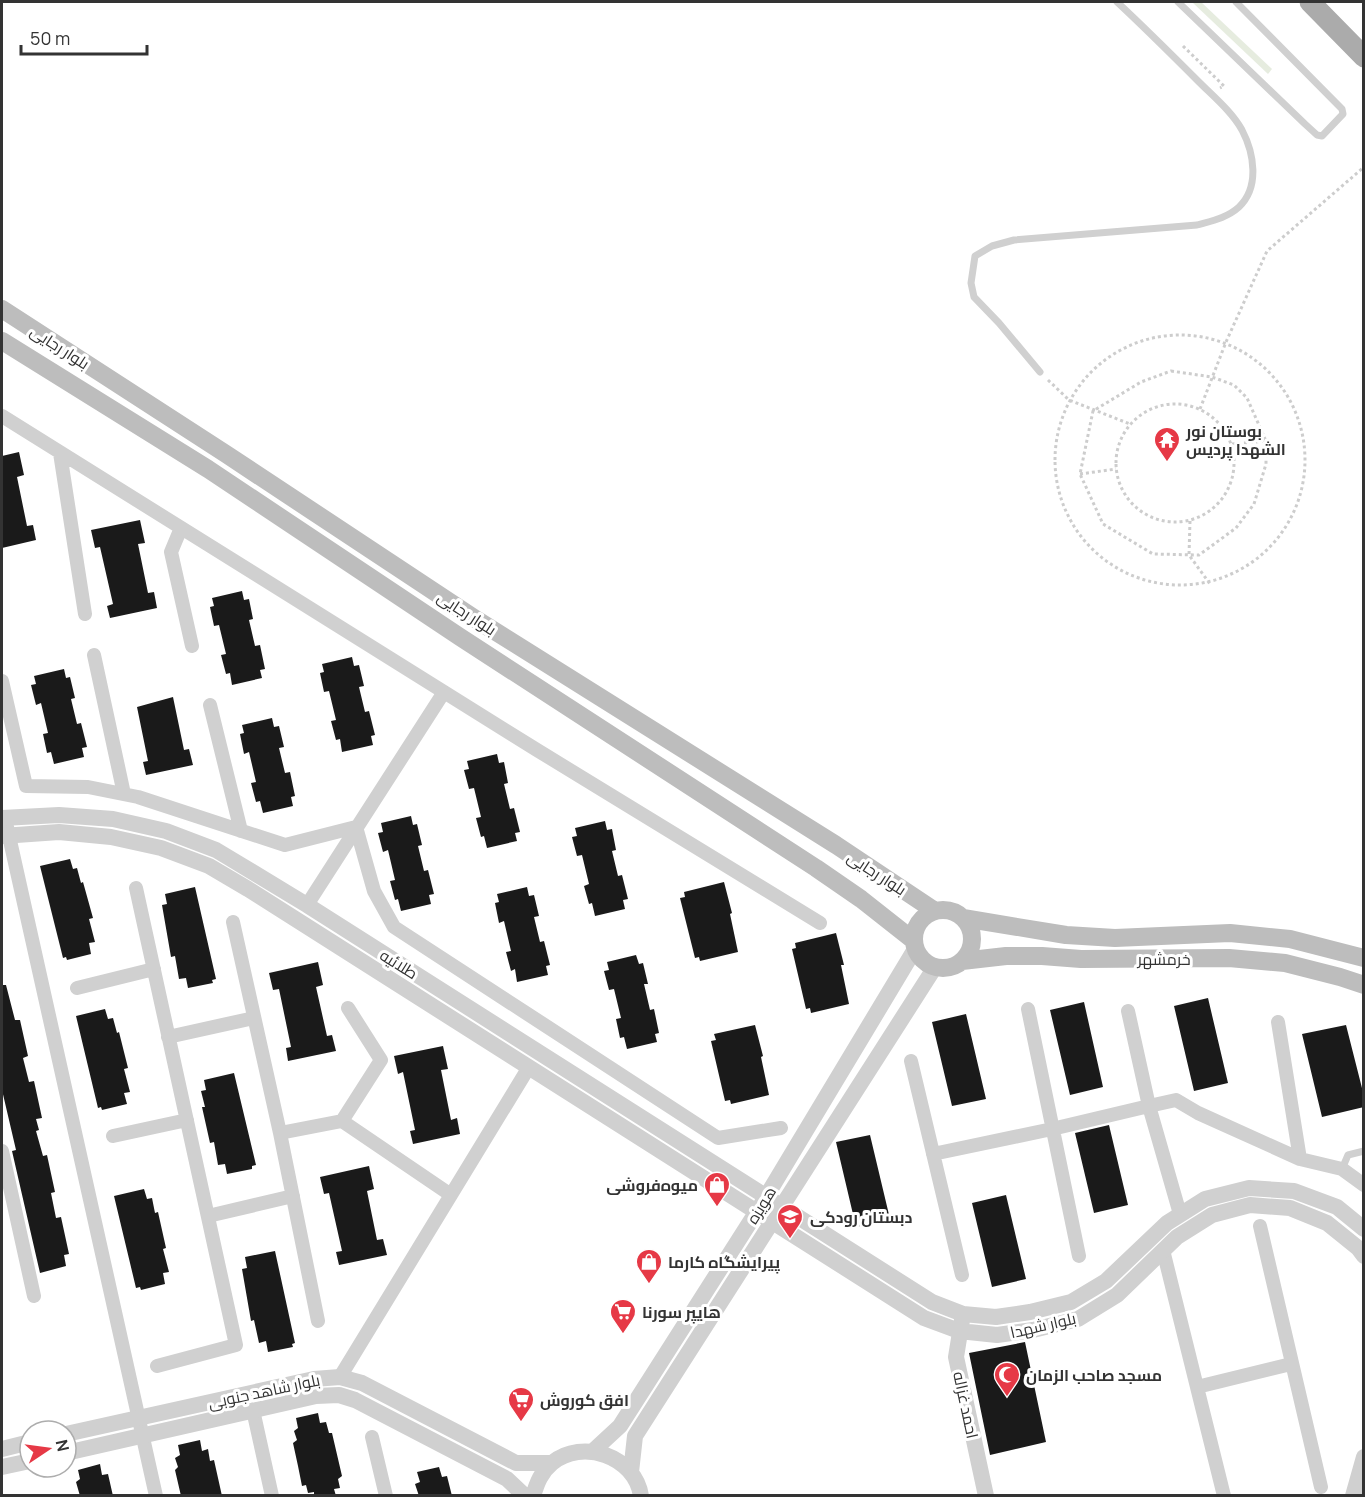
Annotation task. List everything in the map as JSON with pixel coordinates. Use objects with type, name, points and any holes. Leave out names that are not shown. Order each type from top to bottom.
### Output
[{"type":"main road","points":[[1310,2],[1364,57]]},
{"type":"main road","name":"بلوار رجایی","points":[[2,309],[477,620],[836,845],[935,911]]},
{"type":"main road","name":"بلوار رجایی","points":[[2,341],[208,469],[460,637],[816,868],[861,898],[914,945]]},
{"type":"main road","points":[[945,910],[963,918],[972,936],[968,954],[954,966],[935,968],[927,964],[914,945],[915,930],[919,922],[935,911],[945,910]]},
{"type":"main road","name":"خرمشهر","points":[[963,918],[1066,935],[1115,938],[1230,933],[1266,936],[1290,939],[1364,958]]},
{"type":"main road","name":"خرمشهر","points":[[962,961],[1006,956],[1081,959],[1229,958],[1286,963],[1364,985]]},
{"type":"street","points":[[2,416],[820,923]]},
{"type":"street","points":[[60,453],[85,614]]},
{"type":"street","points":[[181,528],[171,552],[192,646]]},
{"type":"street","points":[[94,656],[123,794]]},
{"type":"street","points":[[2,681],[26,786],[88,787],[138,797],[285,845],[356,827]]},
{"type":"street","points":[[297,920],[444,692]]},
{"type":"street","points":[[210,705],[241,831]]},
{"type":"street","name":"طلائیه","points":[[3,817],[60,815],[113,819],[166,831],[216,850],[307,905],[781,1207]]},
{"type":"street","points":[[3,817],[5,835],[156,1496]]},
{"type":"street","points":[[356,827],[374,891],[394,927],[718,1138],[781,1128]]},
{"type":"street","name":"طلائیه","points":[[5,835],[59,832],[111,837],[161,848],[209,866],[772,1222]]},
{"type":"street","points":[[136,888],[236,1345],[157,1366]]},
{"type":"street","points":[[233,922],[280,1133],[318,1321]]},
{"type":"street","name":"هویزه","points":[[593,1451],[620,1426],[757,1212],[914,945]]},
{"type":"street","name":"هویزه","points":[[631,1472],[635,1436],[935,968]]},
{"type":"street","points":[[77,988],[153,969]]},
{"type":"street","points":[[342,1121],[381,1060],[348,1008]]},
{"type":"street","points":[[1028,1010],[1079,1256]]},
{"type":"street","points":[[1128,1011],[1149,1106],[1180,1214],[1188,1230]]},
{"type":"street","points":[[168,1037],[254,1018]]},
{"type":"street","points":[[1278,1022],[1300,1159]]},
{"type":"street","points":[[340,1377],[537,1051]]},
{"type":"street","points":[[911,1061],[962,1275]]},
{"type":"street","points":[[933,1154],[1176,1100],[1198,1113],[1300,1159],[1342,1169],[1364,1185]]},
{"type":"street","points":[[113,1136],[187,1120]]},
{"type":"street","points":[[280,1133],[342,1121],[452,1195]]},
{"type":"street","points":[[2,1151],[34,1296]]},
{"type":"street","points":[[733,1197],[743,1198],[747,1194],[745,1184]]},
{"type":"street","name":"بلوار شهدا","points":[[781,1207],[932,1302],[963,1314],[996,1317],[1071,1302],[1106,1281],[1167,1223],[1180,1214],[1205,1199],[1249,1188],[1294,1191],[1337,1207],[1364,1230]]},
{"type":"street","points":[[208,1216],[293,1196]]},
{"type":"street","name":"بلوار شهدا","points":[[772,1222],[924,1318],[959,1331],[997,1335],[1078,1318],[1117,1295],[1177,1237],[1212,1215],[1250,1205],[1290,1208],[1328,1223],[1358,1248],[1364,1256]]},
{"type":"street","points":[[790,1232],[787,1229],[788,1221],[795,1217],[799,1218]]},
{"type":"street","points":[[1260,1226],[1321,1487]]},
{"type":"street","points":[[1163,1250],[1224,1496]]},
{"type":"street","points":[[1131,1257],[1142,1271]]},
{"type":"street","name":"احمد غزاله","points":[[963,1314],[956,1358],[986,1496]]},
{"type":"street","points":[[1197,1387],[1292,1364]]},
{"type":"street","name":"بلوار شاهد جنوبی","points":[[78,1431],[314,1379],[340,1377],[362,1383],[516,1463],[552,1463]]},
{"type":"street","name":"بلوار شاهد جنوبی","points":[[78,1449],[316,1396],[339,1395],[355,1400],[507,1479],[525,1496]]},
{"type":"street","points":[[254,1410],[272,1496]]},
{"type":"street","points":[[372,1437],[386,1496]]},
{"type":"street","points":[[2,1449],[18,1445]]},
{"type":"street","points":[[533,1496],[538,1480],[552,1463],[571,1453],[593,1451],[614,1458],[631,1472],[641,1496]]},
{"type":"street","points":[[1353,1496],[1364,1457]]},
{"type":"street","points":[[2,1467],[18,1464]]},
{"type":"lane","points":[[1040,372],[974,297],[971,283],[975,256],[992,246],[1014,240],[1197,225],[1214,221],[1238,208],[1247,197],[1253,179],[1251,154],[1242,129],[1226,109],[1117,2]]},
{"type":"lane","points":[[1178,2],[1305,124],[1317,135],[1322,136],[1343,114],[1342,109],[1236,2]]},
{"type":"lane","points":[[1342,1169],[1348,1155],[1364,1151]]},
{"type":"path","points":[[1200,409],[1226,342],[1267,251],[1364,167]]},
{"type":"path","points":[[1182,334],[1226,342],[1258,363],[1276,380],[1289,400],[1299,423],[1304,472],[1297,503],[1290,518],[1277,539],[1260,556],[1247,566],[1210,584],[1185,585],[1152,582],[1121,571],[1095,552],[1073,526],[1060,496],[1054,464],[1058,431],[1069,400],[1090,372],[1116,351],[1148,338],[1182,334]]},
{"type":"path","points":[[1171,371],[1212,377],[1234,385],[1247,398],[1266,441],[1266,464],[1254,504],[1236,528],[1199,555],[1153,554],[1103,524],[1080,474],[1093,411],[1141,382],[1171,371]]},
{"type":"path","points":[[1040,372],[1069,400],[1130,424]]},
{"type":"path","points":[[1181,404],[1200,409],[1213,417],[1224,429],[1232,444],[1234,464],[1231,483],[1222,500],[1208,513],[1190,521],[1170,522],[1150,517],[1133,505],[1121,489],[1116,469],[1116,453],[1121,438],[1130,424],[1144,412],[1162,405],[1181,404]]},
{"type":"path","points":[[1232,444],[1266,441]]},
{"type":"path","points":[[1080,474],[1116,469]]},
{"type":"path","points":[[1190,521],[1189,555],[1210,584]]},
{"type":"shaded area","points":[[1192,2],[1201,2],[1272,69],[1268,74]]},
{"type":"building","points":[[19,452],[24,475],[17,477],[27,526],[33,525],[36,540],[2,548],[2,456]]},
{"type":"building","points":[[140,520],[145,543],[138,544],[148,593],[154,592],[157,608],[110,618],[107,606],[113,604],[100,547],[95,548],[91,530]]},
{"type":"building","points":[[242,591],[244,600],[249,599],[253,619],[249,620],[255,646],[260,645],[265,669],[260,670],[262,678],[232,685],[230,673],[226,674],[221,655],[226,654],[219,625],[214,626],[210,607],[214,606],[212,598]]},
{"type":"building","points":[[352,657],[354,666],[359,665],[364,686],[359,687],[365,712],[369,711],[375,735],[371,736],[373,745],[342,752],[340,739],[336,740],[331,721],[336,720],[329,691],[324,692],[320,673],[324,672],[322,664]]},
{"type":"building","points":[[64,669],[66,678],[70,677],[75,698],[71,699],[77,724],[81,723],[87,747],[82,748],[84,757],[54,764],[51,752],[47,753],[43,734],[48,733],[41,703],[36,705],[31,685],[36,684],[34,676]]},
{"type":"building","points":[[173,697],[184,750],[189,749],[193,765],[146,775],[143,762],[148,761],[137,707]]},
{"type":"building","points":[[272,718],[274,727],[279,726],[284,747],[279,748],[285,773],[290,772],[295,796],[291,797],[293,806],[263,813],[260,801],[256,802],[251,783],[256,782],[249,752],[244,754],[240,734],[244,733],[242,725]]},
{"type":"building","points":[[497,754],[499,763],[504,762],[508,783],[504,784],[510,809],[514,808],[520,832],[515,833],[517,841],[487,848],[484,836],[481,837],[476,818],[481,817],[474,788],[469,789],[464,770],[469,769],[467,761]]},
{"type":"building","points":[[411,816],[413,825],[417,824],[422,845],[418,846],[424,871],[428,870],[434,894],[429,895],[431,904],[401,911],[398,899],[395,900],[390,881],[395,880],[388,850],[383,852],[378,833],[383,832],[381,823]]},
{"type":"building","points":[[605,821],[607,830],[612,829],[616,850],[612,851],[618,876],[622,875],[628,899],[623,900],[625,909],[595,916],[584,886],[589,884],[582,855],[577,856],[572,837],[577,836],[575,828]]},
{"type":"building","points":[[70,859],[73,869],[77,868],[81,883],[83,882],[93,918],[89,919],[95,942],[89,943],[91,954],[67,960],[66,957],[63,958],[40,866]]},
{"type":"building","points":[[724,882],[738,952],[700,961],[699,957],[695,958],[680,898],[685,897],[684,892]]},
{"type":"building","points":[[195,887],[216,979],[212,980],[213,983],[188,988],[186,978],[179,979],[175,956],[171,957],[162,905],[167,904],[165,894]]},
{"type":"building","points":[[527,887],[529,896],[534,895],[539,916],[534,917],[540,942],[544,941],[550,965],[546,966],[548,975],[517,982],[515,969],[511,971],[506,952],[511,951],[504,921],[499,923],[495,903],[499,902],[497,894]]},
{"type":"building","points":[[836,933],[844,965],[841,965],[849,1004],[811,1013],[810,1008],[806,1009],[792,949],[796,948],[795,943]]},
{"type":"building","points":[[636,955],[639,964],[643,963],[648,984],[644,984],[650,1010],[654,1009],[659,1033],[655,1034],[657,1042],[627,1049],[624,1037],[620,1038],[616,1019],[621,1018],[614,989],[609,990],[604,971],[609,970],[607,962]]},
{"type":"building","points":[[318,962],[323,985],[316,987],[327,1036],[332,1035],[336,1051],[288,1061],[286,1048],[291,1047],[279,989],[273,990],[269,973]]},
{"type":"building","points":[[2,985],[6,985],[15,1020],[20,1020],[28,1056],[23,1058],[29,1082],[34,1081],[42,1118],[36,1119],[39,1130],[36,1131],[43,1156],[47,1155],[55,1192],[51,1193],[56,1218],[61,1217],[69,1254],[64,1255],[66,1266],[40,1273],[12,1151],[16,1150],[2,1090]]},
{"type":"building","points":[[1208,998],[1228,1083],[1194,1091],[1174,1006]]},
{"type":"building","points":[[1084,1002],[1103,1087],[1070,1095],[1050,1010]]},
{"type":"building","points":[[105,1009],[108,1019],[113,1018],[117,1033],[119,1032],[128,1068],[124,1069],[130,1092],[124,1093],[127,1104],[102,1110],[101,1107],[98,1108],[76,1016]]},
{"type":"building","points":[[966,1014],[986,1099],[952,1106],[932,1022]]},
{"type":"building","points":[[755,1025],[769,1095],[731,1104],[730,1100],[725,1101],[711,1041],[716,1040],[714,1034]]},
{"type":"building","points":[[1346,1025],[1364,1096],[1364,1107],[1322,1117],[1302,1034]]},
{"type":"building","points":[[443,1046],[448,1069],[441,1070],[451,1120],[457,1118],[460,1134],[413,1144],[410,1131],[415,1130],[403,1072],[398,1074],[394,1056]]},
{"type":"building","points":[[234,1073],[256,1165],[252,1166],[252,1169],[227,1174],[225,1164],[218,1165],[214,1142],[210,1143],[201,1091],[206,1090],[204,1080]]},
{"type":"building","points":[[1109,1125],[1128,1205],[1094,1213],[1075,1133]]},
{"type":"building","points":[[870,1135],[890,1219],[856,1227],[836,1142]]},
{"type":"building","points":[[369,1166],[374,1189],[367,1191],[377,1240],[383,1239],[387,1255],[339,1265],[336,1252],[342,1251],[329,1193],[324,1194],[320,1177]]},
{"type":"building","points":[[144,1189],[147,1199],[152,1198],[155,1213],[158,1212],[169,1272],[163,1273],[165,1284],[141,1290],[140,1287],[136,1288],[114,1196]]},
{"type":"building","points":[[1006,1195],[1026,1279],[992,1287],[972,1203]]},
{"type":"building","points":[[275,1251],[295,1343],[292,1344],[293,1347],[268,1352],[266,1341],[259,1343],[254,1320],[251,1321],[242,1269],[247,1268],[245,1257]]},
{"type":"building","name":"مسجد صاحب الزمان","points":[[1025,1342],[1046,1442],[990,1455],[969,1353]]},
{"type":"building","points":[[318,1413],[320,1423],[326,1422],[329,1433],[332,1433],[342,1476],[338,1479],[340,1488],[334,1489],[336,1496],[314,1496],[314,1492],[308,1493],[306,1485],[302,1486],[293,1443],[297,1440],[294,1431],[298,1428],[296,1418]]},
{"type":"building","points":[[200,1440],[202,1451],[208,1449],[210,1461],[214,1460],[222,1496],[181,1496],[175,1470],[178,1467],[175,1458],[180,1455],[178,1445]]},
{"type":"building","points":[[100,1464],[102,1475],[108,1474],[113,1496],[80,1496],[76,1482],[80,1479],[78,1470]]},
{"type":"building","points":[[439,1467],[442,1477],[447,1476],[452,1496],[419,1496],[415,1484],[420,1482],[417,1472]]},
{"type":"place","name":"بوستان نور الشهدا پردیس","points":[[1167,463]]},
{"type":"place","name":"میوه‌فروشی","points":[[717,1208]]},
{"type":"place","name":"دبستان رودکی","points":[[790,1240]]},
{"type":"place","name":"پیرایشگاه کارما","points":[[649,1285]]},
{"type":"place","name":"هایپر سورنا","points":[[623,1335]]},
{"type":"place","name":"مسجد صاحب الزمان","points":[[1007,1398]]},
{"type":"place","name":"افق کوروش","points":[[521,1423]]}]
